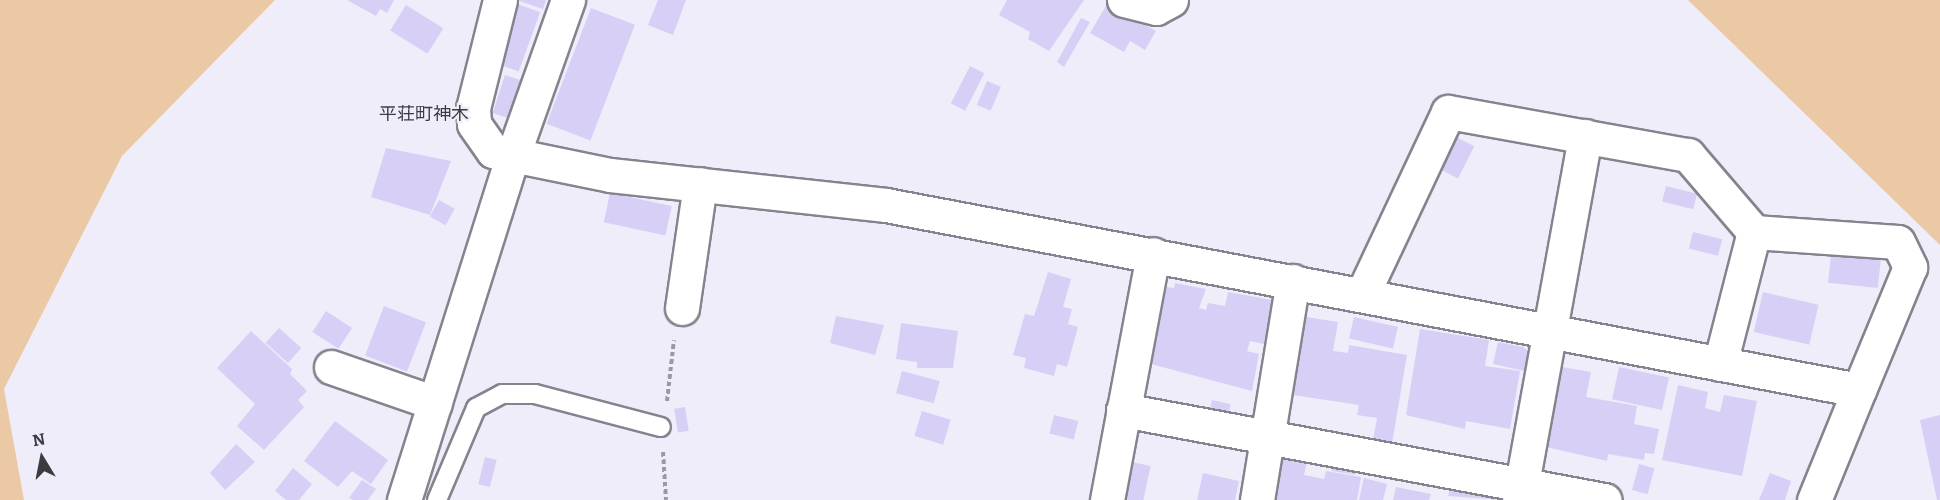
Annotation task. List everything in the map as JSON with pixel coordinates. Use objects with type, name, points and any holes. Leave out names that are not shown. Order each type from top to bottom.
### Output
[{"type":"street","points":[[500,0],[472,108],[483,140],[512,158],[700,184],[886,206],[1153,254],[1859,390]]},
{"type":"street","points":[[404,500],[512,158],[568,0]]},
{"type":"street","points":[[1124,0],[1156,8],[1171,0]]},
{"type":"street","points":[[1363,294],[1448,112],[1688,155],[1754,232],[1898,242],[1910,267],[1814,500]]},
{"type":"street","points":[[1520,492],[1585,136]]},
{"type":"street","points":[[682,308],[700,184]]},
{"type":"street","points":[[1720,364],[1754,232]]},
{"type":"street","points":[[1107,500],[1153,254]]},
{"type":"street","points":[[1257,500],[1293,281]]},
{"type":"street","points":[[331,367],[435,403]]},
{"type":"street","points":[[1124,410],[1268,435],[1520,492],[1605,500]]},
{"type":"lane","points":[[437,500],[476,408],[502,394],[536,394],[661,427]]},
{"type":"shaded area","points":[[0,0],[275,0],[122,156],[4,389],[24,500],[0,500]]},
{"type":"shaded area","points":[[1688,0],[1940,0],[1940,245]]},
{"type":"building","points":[[347,0],[394,0],[387,13],[380,9],[376,16]]},
{"type":"building","points":[[516,0],[546,0],[543,9]]},
{"type":"building","points":[[658,0],[686,0],[673,35],[648,25]]},
{"type":"building","points":[[1007,0],[1084,0],[1049,51],[1028,39],[1030,32],[999,15]]},
{"type":"building","points":[[512,2],[540,12],[519,71],[490,61]]},
{"type":"building","points":[[1107,4],[1156,31],[1145,50],[1130,41],[1124,52],[1090,33]]},
{"type":"building","points":[[406,5],[443,28],[427,54],[390,30]]},
{"type":"building","points":[[591,8],[635,25],[590,141],[547,124]]},
{"type":"building","points":[[1081,18],[1090,22],[1064,67],[1057,62]]},
{"type":"building","points":[[970,66],[984,73],[965,111],[951,103]]},
{"type":"building","points":[[505,75],[520,80],[508,118],[493,113]]},
{"type":"building","points":[[987,81],[1001,87],[991,111],[977,105]]},
{"type":"building","points":[[1452,135],[1474,146],[1458,178],[1436,167]]},
{"type":"building","points":[[386,148],[451,161],[430,215],[371,197]]},
{"type":"building","points":[[1666,186],[1697,194],[1693,209],[1662,202]]},
{"type":"building","points":[[610,193],[672,206],[665,235],[604,222]]},
{"type":"building","points":[[439,200],[455,209],[446,225],[430,217]]},
{"type":"building","points":[[1693,232],[1722,239],[1718,256],[1689,248]]},
{"type":"building","points":[[1831,255],[1881,260],[1878,288],[1828,283]]},
{"type":"building","points":[[1048,272],[1071,279],[1063,307],[1072,309],[1068,324],[1078,327],[1067,367],[1057,364],[1054,376],[1024,368],[1026,358],[1013,355],[1025,314],[1034,316]]},
{"type":"building","points":[[1175,283],[1206,289],[1199,308],[1206,310],[1208,303],[1225,306],[1228,292],[1272,300],[1264,344],[1250,341],[1247,351],[1259,354],[1252,391],[1151,364],[1166,287],[1174,288]]},
{"type":"building","points":[[1763,292],[1819,305],[1809,345],[1754,332]]},
{"type":"building","points":[[384,306],[426,322],[407,372],[365,355]]},
{"type":"building","points":[[326,311],[352,328],[338,349],[312,332]]},
{"type":"building","points":[[836,316],[884,325],[875,355],[830,343]]},
{"type":"building","points":[[1306,317],[1338,322],[1333,351],[1348,353],[1349,345],[1407,355],[1392,443],[1373,439],[1377,418],[1357,415],[1359,405],[1293,395]]},
{"type":"building","points":[[1354,317],[1398,327],[1393,349],[1349,338]]},
{"type":"building","points":[[901,323],[958,331],[953,368],[917,368],[917,362],[896,359]]},
{"type":"building","points":[[279,328],[301,348],[288,363],[266,343]]},
{"type":"building","points":[[1420,329],[1489,340],[1485,366],[1520,371],[1510,429],[1466,421],[1465,429],[1406,415]]},
{"type":"building","points":[[251,331],[292,369],[290,374],[307,391],[298,400],[304,407],[264,450],[237,426],[255,404],[217,368]]},
{"type":"building","points":[[1498,342],[1523,347],[1533,356],[1529,372],[1493,364]]},
{"type":"building","points":[[1562,367],[1591,372],[1586,397],[1637,406],[1634,424],[1659,429],[1654,454],[1645,453],[1644,460],[1608,454],[1607,461],[1542,446]]},
{"type":"building","points":[[1619,367],[1669,378],[1662,410],[1612,399]]},
{"type":"building","points":[[902,371],[940,381],[934,403],[896,393]]},
{"type":"building","points":[[1678,385],[1708,392],[1705,408],[1720,412],[1724,395],[1757,401],[1742,476],[1662,460]]},
{"type":"building","points":[[1212,400],[1231,404],[1229,414],[1210,410]]},
{"type":"building","points":[[685,407],[689,431],[678,432],[674,409]]},
{"type":"building","points":[[922,411],[951,420],[943,445],[914,436]]},
{"type":"building","points":[[1054,415],[1078,421],[1074,439],[1049,433]]},
{"type":"building","points":[[1940,415],[1940,500],[1937,500],[1920,420]]},
{"type":"building","points":[[335,421],[388,460],[371,484],[352,471],[338,487],[304,461]]},
{"type":"building","points":[[236,444],[255,462],[225,490],[210,473]]},
{"type":"building","points":[[1274,455],[1307,461],[1304,475],[1324,479],[1326,471],[1361,477],[1357,500],[1271,500]]},
{"type":"building","points":[[485,457],[497,460],[490,487],[478,484]]},
{"type":"building","points":[[1132,462],[1151,466],[1143,500],[1124,500]]},
{"type":"building","points":[[1333,463],[1357,467],[1355,475],[1332,471]]},
{"type":"building","points":[[1639,464],[1654,468],[1647,494],[1632,490]]},
{"type":"building","points":[[293,468],[312,484],[299,500],[286,500],[275,491]]},
{"type":"building","points":[[1203,473],[1239,481],[1235,500],[1197,500]]},
{"type":"building","points":[[1770,473],[1791,481],[1785,500],[1759,500]]},
{"type":"building","points":[[1364,478],[1387,484],[1383,500],[1359,500]]},
{"type":"building","points":[[362,480],[376,489],[368,500],[349,498]]},
{"type":"building","points":[[1451,486],[1505,499],[1505,500],[1448,496]]},
{"type":"building","points":[[1396,487],[1431,494],[1429,500],[1393,500]]},
{"type":"district","name":"平荘町神木","points":[[424,114]]}]
